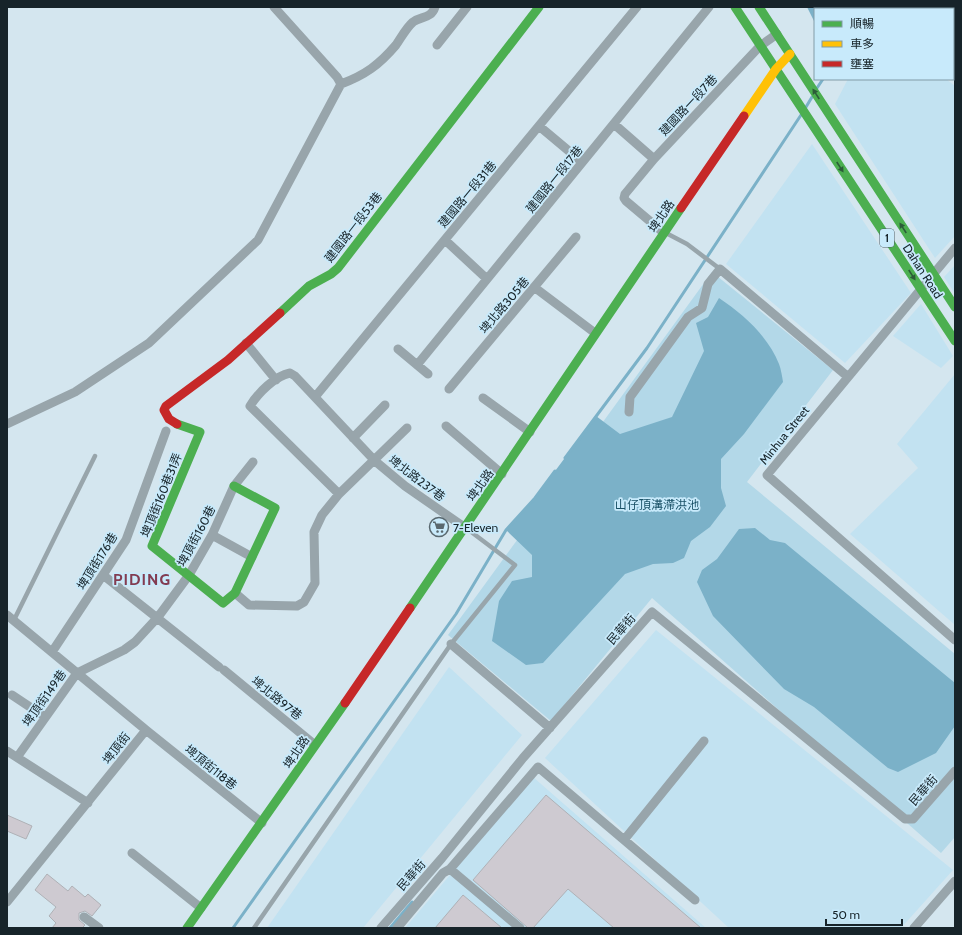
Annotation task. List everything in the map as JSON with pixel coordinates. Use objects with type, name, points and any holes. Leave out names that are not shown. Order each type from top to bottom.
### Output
[{"type":"street","points":[[274,7],[337,77],[341,84]]},
{"type":"street","points":[[7,424],[75,392],[119,365],[149,343],[258,240],[341,84],[361,76],[372,69],[389,53],[413,22],[429,16],[435,7]]},
{"type":"street","points":[[438,45],[467,7]]},
{"type":"street","name":"建國路一段53巷","points":[[200,432],[169,420],[165,416],[164,410],[166,406],[228,360],[309,286],[331,274],[338,268],[539,7]]},
{"type":"street","name":"建國路一段31巷","points":[[315,397],[638,7]]},
{"type":"street","name":"建國路一段17巷","points":[[417,365],[709,7]]},
{"type":"street","name":"1","points":[[735,7],[776,69]]},
{"type":"street","name":"1","points":[[759,7],[790,54]]},
{"type":"street","name":"建國路一段7巷","points":[[664,233],[624,198],[654,159],[760,46],[777,34]]},
{"type":"street","name":"Dahan Road","points":[[790,54],[955,307]]},
{"type":"street","name":"埤北路","points":[[187,928],[262,823],[464,527],[502,474],[595,333],[776,69],[790,54]]},
{"type":"street","name":"Dahan Road","points":[[776,69],[955,341]]},
{"type":"street","points":[[614,124],[654,159]]},
{"type":"street","points":[[539,126],[582,162]]},
{"type":"street","name":"埤北路305巷","points":[[449,389],[576,236]]},
{"type":"street","points":[[444,240],[487,279]]},
{"type":"street","name":"Minhua Street","points":[[955,248],[932,273],[767,475],[955,640]]},
{"type":"street","points":[[629,412],[630,397],[688,317],[702,308],[708,284],[720,269],[848,376]]},
{"type":"street","points":[[534,287],[595,333]]},
{"type":"street","points":[[246,343],[276,380],[255,399],[250,406],[339,494]]},
{"type":"street","points":[[398,349],[428,374]]},
{"type":"street","name":"埤北路237巷","points":[[276,380],[281,376],[290,373],[315,397],[375,461],[405,486],[464,527]]},
{"type":"street","points":[[484,398],[530,432]]},
{"type":"street","points":[[353,438],[385,406]]},
{"type":"street","points":[[446,426],[502,474]]},
{"type":"street","points":[[235,593],[249,605],[297,606],[304,602],[314,583],[314,532],[322,515],[339,494],[375,461],[407,428]]},
{"type":"street","name":"埤頂街176巷","points":[[52,652],[126,540],[166,431]]},
{"type":"street","name":"埤頂街160巷31弄","points":[[189,575],[152,546],[200,432]]},
{"type":"street","name":"埤頂街160巷","points":[[77,673],[124,650],[135,642],[158,617],[189,575],[212,535],[234,486],[254,462]]},
{"type":"street","points":[[189,575],[223,603],[235,593],[275,508],[234,486]]},
{"type":"street","points":[[212,535],[252,557]]},
{"type":"street","name":"埤北路97巷","points":[[103,575],[158,617],[315,745]]},
{"type":"street","name":"民華街","points":[[381,928],[550,728],[652,612],[905,819],[913,819],[955,771]]},
{"type":"street","name":"埤頂街","points":[[7,902],[146,730],[10,617]]},
{"type":"street","points":[[451,644],[550,728]]},
{"type":"street","name":"埤頂街149巷","points":[[18,756],[77,673]]},
{"type":"street","points":[[12,696],[46,717]]},
{"type":"street","name":"埤頂街118巷","points":[[146,730],[262,823]]},
{"type":"street","points":[[624,840],[704,742]]},
{"type":"street","points":[[8,752],[18,756],[88,803]]},
{"type":"street","points":[[397,928],[443,873],[450,869],[538,767],[695,900]]},
{"type":"street","points":[[132,853],[201,908]]},
{"type":"street","points":[[450,869],[520,928]]},
{"type":"street","points":[[914,928],[955,881]]},
{"type":"street","points":[[84,917],[99,928]]},
{"type":"lane","points":[[664,233],[687,244],[720,269]]},
{"type":"lane","points":[[10,617],[95,456]]},
{"type":"lane","points":[[254,928],[451,644],[515,565],[464,527]]},
{"type":"shaded area","points":[[807,7],[885,7],[814,8],[814,21]]},
{"type":"shaded area","points":[[847,80],[947,80],[955,86],[955,236],[935,258],[835,104]]},
{"type":"shaded area","points":[[812,144],[911,293],[845,363],[726,264]]},
{"type":"shaded area","points":[[955,265],[955,294],[944,277]]},
{"type":"shaded area","points":[[719,298],[737,311],[762,335],[779,364],[783,382],[744,434],[721,459],[721,488],[726,506],[710,527],[691,541],[684,558],[673,563],[653,564],[625,574],[543,663],[526,665],[492,641],[499,601],[512,581],[532,577],[532,555],[506,530],[535,498],[596,416],[620,434],[672,417],[704,351],[696,323],[708,317]]},
{"type":"shaded area","points":[[921,304],[953,356],[941,368],[893,336]]},
{"type":"shaded area","points":[[955,374],[955,625],[850,534],[918,468],[897,444]]},
{"type":"shaded area","points":[[755,528],[770,540],[785,543],[955,683],[955,726],[936,753],[898,772],[888,768],[814,707],[784,689],[713,616],[697,582],[702,570],[717,559],[739,529]]},
{"type":"shaded area","points":[[656,630],[953,870],[901,928],[729,928],[545,758]]},
{"type":"shaded area","points":[[449,667],[522,735],[363,928],[267,928]]},
{"type":"shaded area","points":[[533,777],[706,928],[405,928]]},
{"type":"green space","name":"山仔頂溝滯洪池","points":[[712,272],[833,370],[747,482],[955,654],[955,837],[941,853],[652,598],[551,721],[448,635]]},
{"type":"building","points":[[546,795],[701,928],[614,928],[568,889],[533,928],[528,928],[473,880]]},
{"type":"building","points":[[7,815],[32,826],[26,839],[7,831]]},
{"type":"building","points":[[47,874],[68,891],[72,886],[85,897],[88,894],[101,905],[92,916],[85,911],[79,913],[79,920],[85,925],[82,928],[52,928],[56,923],[49,916],[56,907],[35,890]]},
{"type":"building","points":[[463,895],[502,928],[435,928]]},
{"type":"waterway","points":[[817,88],[822,80]]},
{"type":"waterway","points":[[806,107],[812,97]]},
{"type":"waterway","points":[[565,458],[647,348],[801,115]]},
{"type":"waterway","points":[[233,928],[456,614],[506,530],[535,498],[555,471]]},
{"type":"waterway","points":[[390,928],[412,902]]},
{"type":"traffic: fast","points":[[280,313],[309,286],[331,274],[338,268],[539,7]]},
{"type":"traffic: fast","points":[[735,7],[955,341]]},
{"type":"traffic: fast","points":[[759,7],[955,307]]},
{"type":"traffic: fast","points":[[410,608],[681,208]]},
{"type":"traffic: fast","points":[[177,424],[200,432],[152,546],[223,603],[235,593],[275,508],[234,486]]},
{"type":"traffic: fast","points":[[187,928],[345,703]]},
{"type":"traffic: slow","points":[[744,116],[776,69],[790,54]]},
{"type":"traffic: jam","points":[[681,208],[744,116]]},
{"type":"traffic: jam","points":[[177,424],[169,419],[164,410],[166,406],[228,360],[280,313]]},
{"type":"traffic: jam","points":[[345,703],[410,608]]},
{"type":"place","name":"7-Eleven","points":[[439,527]]},
{"type":"district","name":"PIDING","points":[[142,579]]}]
